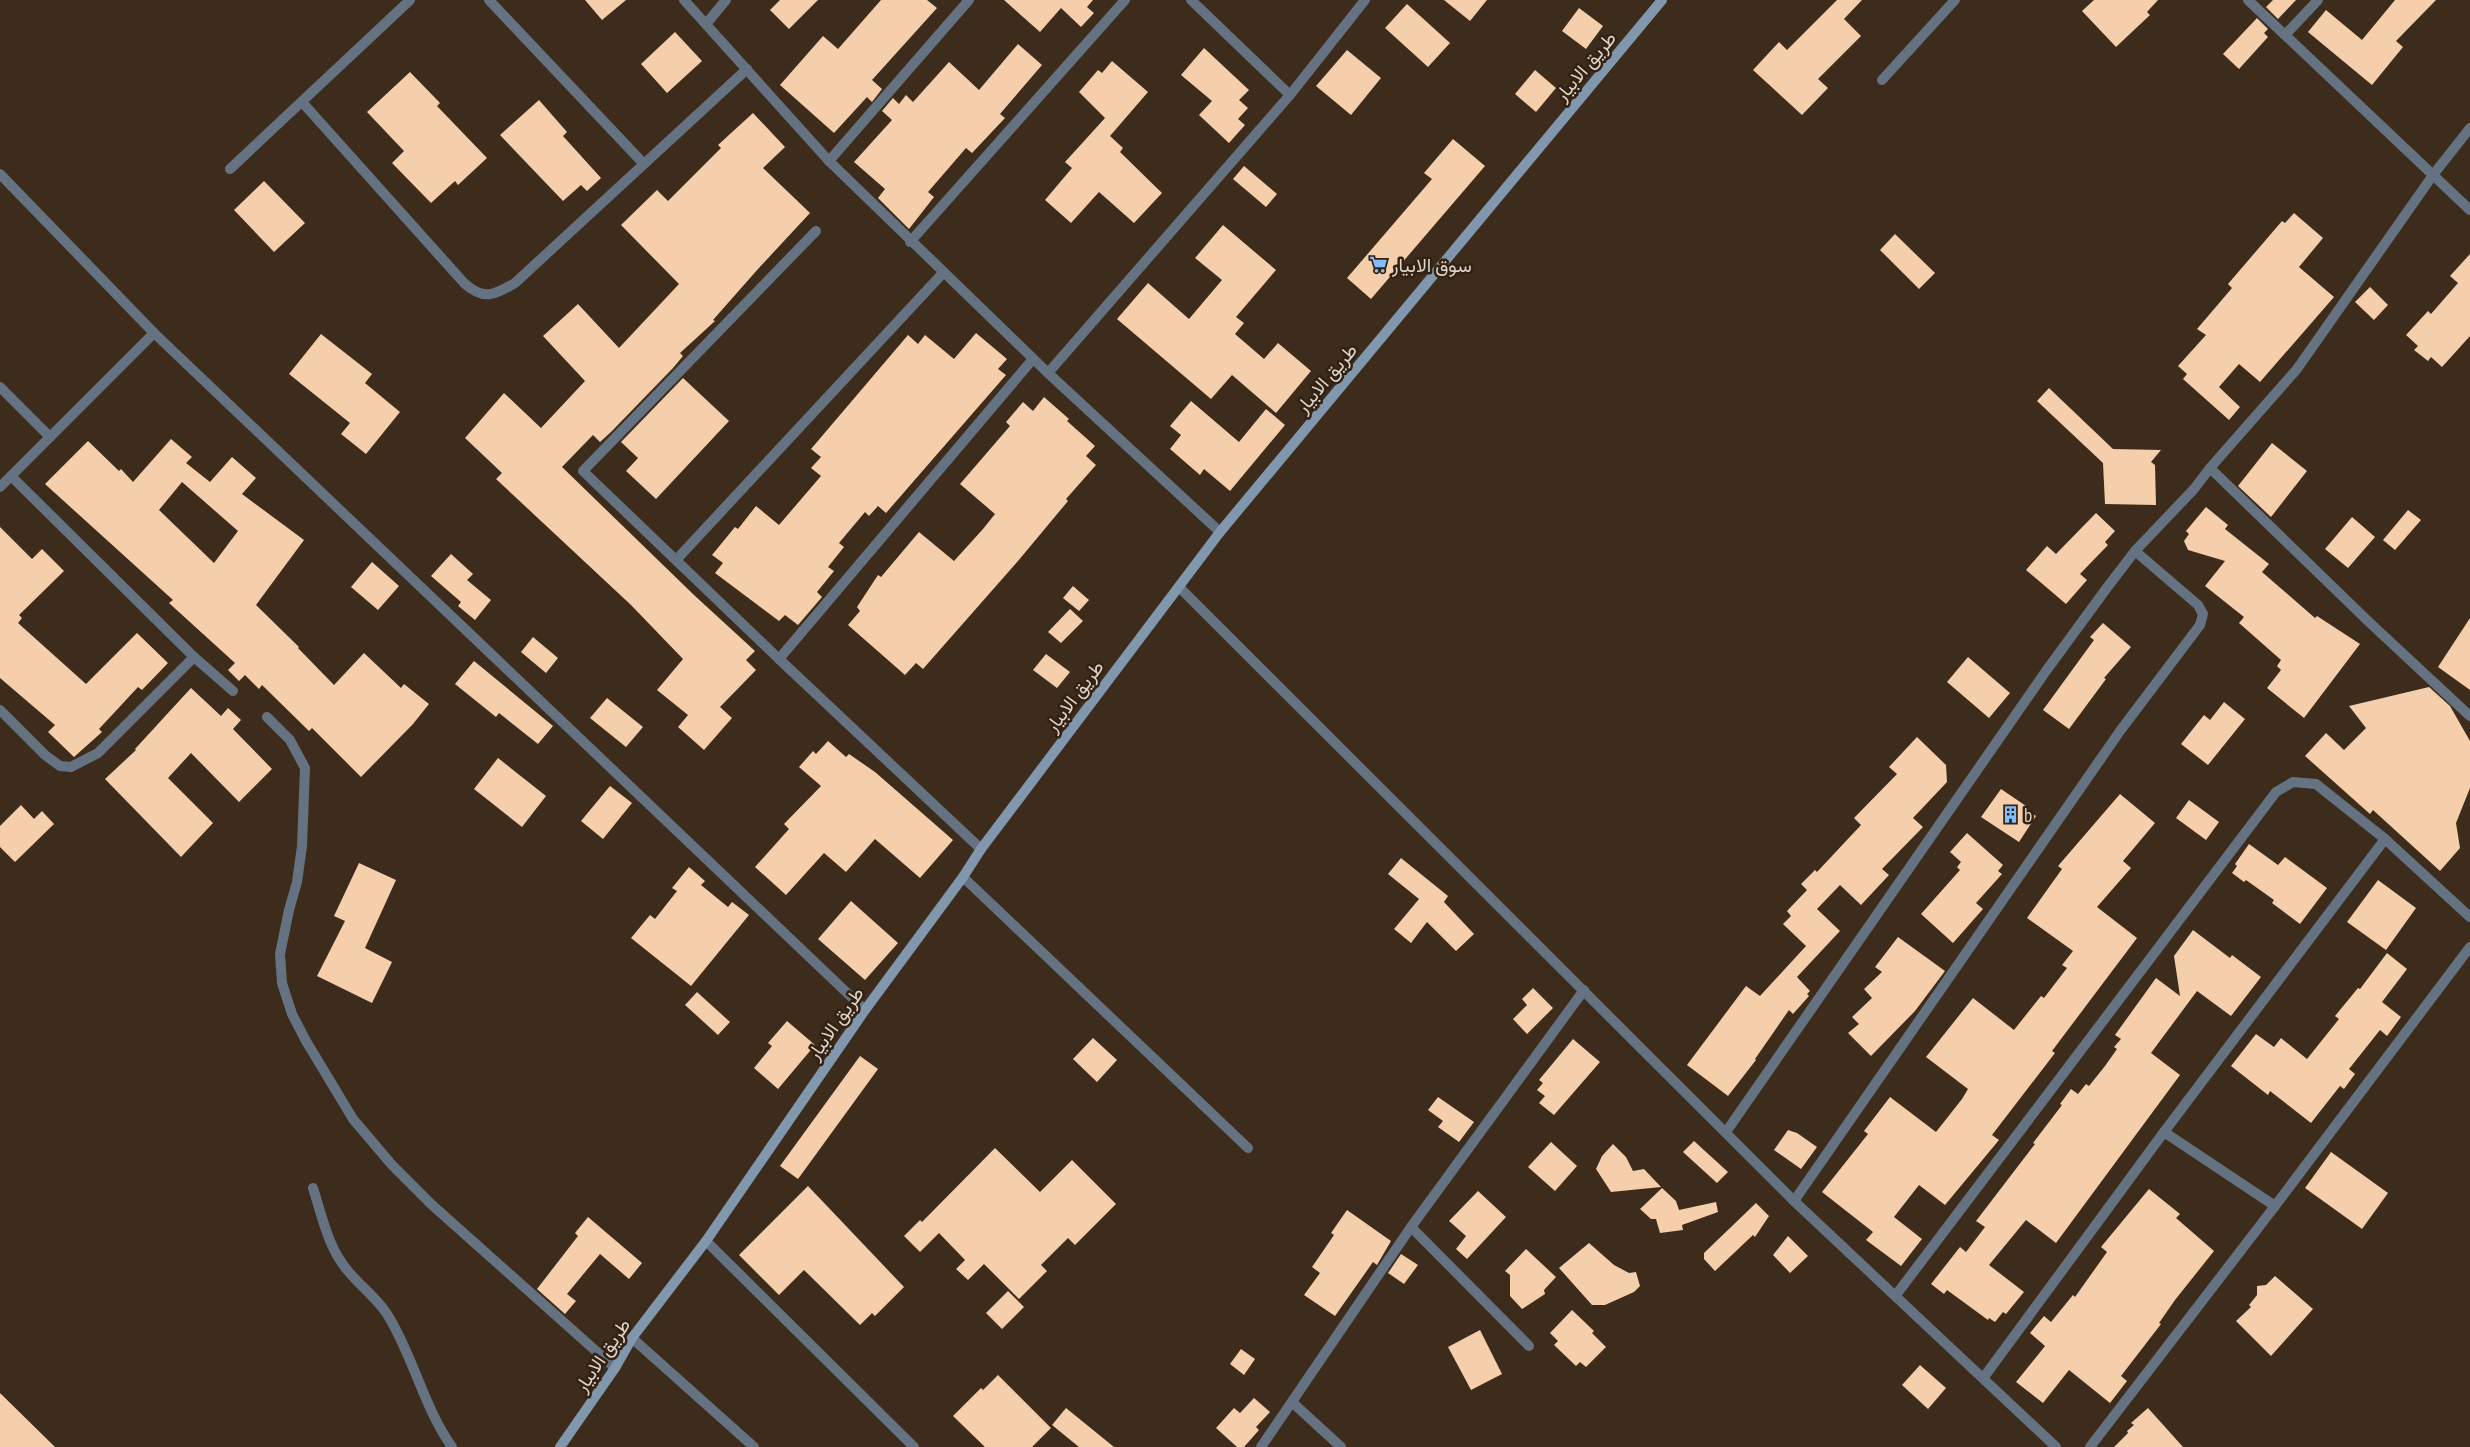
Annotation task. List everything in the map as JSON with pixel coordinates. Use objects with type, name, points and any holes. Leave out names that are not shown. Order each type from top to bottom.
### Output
[{"type":"main road","name":"طريق الابيار","points":[[560,1447],[614,1368],[632,1338],[706,1241],[864,1010],[981,849],[1220,532],[1660,1]]},
{"type":"street","points":[[230,169],[410,0]]},
{"type":"street","points":[[489,0],[643,163]]},
{"type":"street","points":[[684,0],[829,162],[1033,359],[1220,532]]},
{"type":"street","points":[[706,24],[726,0]]},
{"type":"street","points":[[829,162],[969,0]]},
{"type":"street","points":[[910,242],[1125,0]]},
{"type":"street","points":[[1191,0],[1290,95]]},
{"type":"street","points":[[1048,373],[1290,95],[1365,0]]},
{"type":"street","points":[[1882,80],[1955,0]]},
{"type":"street","points":[[2248,0],[2470,210]]},
{"type":"street","points":[[2285,35],[2318,0]]},
{"type":"street","points":[[302,102],[464,283],[474,293],[486,295],[502,291],[516,283],[643,163],[747,69]]},
{"type":"street","points":[[1726,1132],[2046,671],[2135,551],[2194,489],[2210,468],[2297,369],[2433,175],[2470,128]]},
{"type":"street","points":[[0,174],[154,333],[864,1010]]},
{"type":"street","points":[[816,230],[584,471],[677,558],[779,659],[981,849]]},
{"type":"street","points":[[677,558],[943,273]]},
{"type":"street","points":[[0,487],[154,333]]},
{"type":"street","points":[[779,659],[1033,359]]},
{"type":"street","points":[[0,387],[50,437]]},
{"type":"street","points":[[2210,468],[2369,622],[2470,716]]},
{"type":"street","points":[[12,476],[194,656],[233,691]]},
{"type":"street","points":[[1794,1202],[2120,731],[2200,625],[2203,614],[2198,605],[2135,551]]},
{"type":"street","points":[[1180,586],[1794,1202],[1984,1377],[2056,1447]]},
{"type":"street","points":[[0,710],[45,755],[60,766],[71,767],[98,753],[194,656]]},
{"type":"street","points":[[267,716],[290,740],[305,768],[302,846],[297,882],[280,954],[282,983],[292,1014],[306,1041],[353,1119],[392,1165],[431,1204],[614,1368]]},
{"type":"street","points":[[1896,1295],[2276,792],[2293,782],[2316,784],[2385,839],[2470,917]]},
{"type":"street","points":[[1984,1377],[2164,1132],[2385,839]]},
{"type":"street","points":[[962,877],[1248,1148]]},
{"type":"street","points":[[2090,1447],[2470,947]]},
{"type":"street","points":[[1261,1447],[1293,1403],[1411,1227],[1584,990]]},
{"type":"street","points":[[2164,1132],[2275,1206]]},
{"type":"street","points":[[313,1188],[327,1233],[336,1254],[347,1270],[386,1312],[438,1423],[452,1447]]},
{"type":"street","points":[[1411,1227],[1529,1346]]},
{"type":"street","points":[[706,1241],[914,1447]]},
{"type":"street","points":[[632,1338],[754,1447]]},
{"type":"street","points":[[1293,1403],[1341,1447]]},
{"type":"building","points":[[585,0],[626,0],[602,20]]},
{"type":"building","points":[[780,0],[818,0],[789,29],[770,10]]},
{"type":"building","points":[[881,0],[927,0],[937,8],[872,80],[882,89],[872,102],[867,97],[834,133],[780,85],[823,36],[838,49]]},
{"type":"building","points":[[1004,0],[1093,0],[1087,7],[1094,13],[1081,27],[1061,8],[1040,32]]},
{"type":"building","points":[[1444,0],[1487,0],[1470,21]]},
{"type":"building","points":[[1837,0],[1862,0],[1844,19],[1861,36],[1818,79],[1828,88],[1802,115],[1753,70],[1779,42],[1787,50]]},
{"type":"building","points":[[2094,0],[2158,0],[2147,12],[2150,15],[2116,47],[2082,11]]},
{"type":"building","points":[[2273,0],[2296,0],[2278,19],[2266,7]]},
{"type":"building","points":[[2395,0],[2436,0],[2396,41],[2403,47],[2372,85],[2308,32],[2326,10],[2362,40]]},
{"type":"building","points":[[1407,4],[1450,43],[1428,67],[1385,28]]},
{"type":"building","points":[[1579,8],[1603,26],[1586,49],[1562,31]]},
{"type":"building","points":[[2257,18],[2268,29],[2264,33],[2268,37],[2239,69],[2223,54]]},
{"type":"building","points":[[675,32],[702,61],[667,93],[641,64]]},
{"type":"building","points":[[1018,44],[1042,65],[1000,114],[1005,118],[972,153],[966,148],[928,192],[934,197],[909,229],[878,198],[885,189],[854,162],[892,120],[882,111],[893,98],[899,104],[906,95],[913,102],[949,62],[979,90]]},
{"type":"building","points":[[1204,48],[1249,90],[1239,100],[1248,108],[1238,119],[1245,125],[1229,143],[1199,115],[1212,101],[1181,75]]},
{"type":"building","points":[[1347,50],[1381,78],[1351,115],[1316,86]]},
{"type":"building","points":[[1112,61],[1148,92],[1110,136],[1123,148],[1120,152],[1162,193],[1134,223],[1099,192],[1071,223],[1045,200],[1072,168],[1065,162],[1105,118],[1079,92],[1098,70],[1102,73]]},
{"type":"building","points":[[1535,70],[1556,88],[1536,112],[1515,94]]},
{"type":"building","points":[[410,72],[440,103],[437,106],[487,158],[458,185],[455,181],[431,203],[392,163],[404,151],[367,112]]},
{"type":"building","points":[[539,100],[567,132],[563,136],[601,178],[587,191],[581,185],[563,201],[500,135]]},
{"type":"building","points":[[753,113],[785,147],[763,168],[810,213],[713,320],[715,321],[680,353],[683,356],[673,368],[611,432],[600,442],[593,435],[562,467],[694,595],[755,651],[746,660],[756,670],[720,707],[732,718],[704,750],[678,727],[688,715],[657,690],[683,659],[631,605],[496,479],[502,473],[465,438],[504,393],[541,428],[585,381],[543,336],[578,304],[619,348],[679,284],[621,225],[657,190],[668,201],[721,148],[718,145]]},
{"type":"building","points":[[1453,139],[1485,166],[1371,299],[1347,278],[1432,179],[1424,173]]},
{"type":"building","points":[[1244,166],[1277,194],[1266,207],[1233,179]]},
{"type":"building","points":[[264,181],[305,223],[274,252],[234,210]]},
{"type":"building","points":[[2294,213],[2323,238],[2299,267],[2334,297],[2260,382],[2239,364],[2219,387],[2240,407],[2229,420],[2183,379],[2187,374],[2178,366],[2206,335],[2197,329],[2232,288],[2228,284],[2282,221],[2285,223]]},
{"type":"building","points":[[1223,225],[1276,270],[1236,317],[1244,323],[1235,334],[1264,359],[1278,343],[1311,371],[1276,413],[1232,375],[1211,399],[1117,319],[1148,283],[1189,319],[1222,280],[1195,258]]},
{"type":"building","points":[[1895,234],[1935,273],[1919,289],[1880,250]]},
{"type":"building","points":[[2470,254],[2470,336],[2442,367],[2431,357],[2428,361],[2414,350],[2418,346],[2406,335],[2428,311],[2431,314],[2458,283],[2450,276]]},
{"type":"building","points":[[2370,287],[2388,305],[2374,320],[2355,302]]},
{"type":"building","points":[[976,333],[1007,359],[998,369],[1006,375],[886,513],[878,506],[869,516],[865,512],[839,543],[844,547],[828,567],[834,571],[817,592],[822,597],[798,625],[785,615],[779,621],[715,573],[723,563],[712,555],[735,527],[738,529],[756,506],[779,525],[821,476],[811,468],[821,457],[811,449],[908,335],[918,344],[925,335],[954,359]]},
{"type":"building","points":[[321,334],[372,374],[365,383],[400,412],[366,454],[341,434],[350,423],[289,374]]},
{"type":"building","points":[[683,378],[729,421],[656,499],[626,471],[638,458],[621,442]]},
{"type":"building","points":[[2049,388],[2113,449],[2161,450],[2151,462],[2155,465],[2156,505],[2105,504],[2103,463],[2037,401]]},
{"type":"building","points":[[1044,397],[1095,446],[1086,456],[1096,465],[1066,499],[1068,501],[1018,561],[923,669],[916,663],[905,675],[848,625],[860,611],[857,607],[878,575],[881,577],[919,532],[954,561],[983,529],[995,514],[960,484],[1010,426],[1006,422],[1023,402],[1033,411]]},
{"type":"building","points":[[1191,401],[1239,442],[1266,409],[1285,425],[1230,491],[1204,469],[1200,475],[1170,449],[1181,435],[1170,426]]},
{"type":"building","points":[[171,439],[192,457],[186,463],[210,482],[232,457],[256,478],[242,494],[304,540],[256,605],[334,685],[364,653],[401,688],[404,684],[429,704],[413,724],[361,777],[312,728],[309,731],[262,685],[259,689],[245,675],[239,681],[228,670],[235,663],[169,603],[173,600],[45,484],[88,441],[119,471],[121,469],[133,482]],"holes":[[[182,482],[238,531],[214,563],[159,510]]]},
{"type":"building","points":[[2272,443],[2307,471],[2271,517],[2238,486]]},
{"type":"building","points":[[2206,507],[2228,525],[2225,529],[2269,564],[2262,572],[2315,618],[2317,616],[2360,644],[2304,718],[2267,688],[2281,670],[2277,666],[2281,660],[2239,623],[2244,617],[2205,586],[2225,561],[2188,550],[2184,541],[2189,534],[2186,531]]},
{"type":"building","points":[[2408,510],[2421,520],[2395,550],[2383,540]]},
{"type":"building","points":[[2096,513],[2115,531],[2105,542],[2108,545],[2080,574],[2087,580],[2066,604],[2026,570],[2047,546],[2056,554]]},
{"type":"building","points":[[2352,517],[2375,537],[2348,568],[2325,549]]},
{"type":"building","points":[[0,527],[32,559],[42,549],[64,571],[19,615],[22,618],[18,623],[86,684],[137,633],[168,663],[142,690],[138,687],[99,729],[102,732],[74,757],[48,732],[55,725],[0,678]]},
{"type":"building","points":[[451,554],[473,574],[467,580],[491,600],[475,620],[458,606],[461,602],[431,576]]},
{"type":"building","points":[[372,562],[399,586],[378,610],[351,587]]},
{"type":"building","points":[[1073,586],[1089,600],[1079,611],[1063,598]]},
{"type":"building","points":[[1070,609],[1083,621],[1061,643],[1048,632]]},
{"type":"building","points":[[2470,618],[2470,690],[2438,667]]},
{"type":"building","points":[[2103,623],[2131,647],[2104,678],[2106,679],[2069,729],[2043,710],[2094,640],[2090,637]]},
{"type":"building","points":[[533,637],[558,658],[546,673],[521,652]]},
{"type":"building","points":[[1046,654],[1070,672],[1057,688],[1033,670]]},
{"type":"building","points":[[1968,657],[2010,693],[1989,718],[1947,682]]},
{"type":"building","points":[[474,661],[553,726],[538,744],[499,713],[496,717],[455,684]]},
{"type":"building","points":[[2429,687],[2450,706],[2470,741],[2470,788],[2456,823],[2460,848],[2440,871],[2373,810],[2370,814],[2305,756],[2326,733],[2344,750],[2366,728],[2349,706]]},
{"type":"building","points":[[191,688],[221,716],[228,708],[241,720],[233,729],[272,769],[239,802],[191,753],[168,778],[213,823],[181,857],[105,779],[136,750]]},
{"type":"building","points":[[607,698],[643,727],[626,747],[590,718]]},
{"type":"building","points":[[2224,702],[2245,719],[2208,765],[2181,744],[2204,715],[2210,720]]},
{"type":"building","points":[[1917,737],[1946,765],[1947,782],[1913,818],[1923,827],[1882,869],[1889,875],[1861,905],[1840,885],[1817,909],[1840,931],[1797,977],[1810,991],[1807,994],[1809,996],[1793,1014],[1789,1010],[1756,1060],[1728,1096],[1687,1065],[1746,986],[1760,996],[1806,946],[1783,924],[1791,916],[1787,911],[1807,890],[1801,884],[1815,870],[1817,872],[1861,825],[1854,818],[1897,774],[1889,767]]},
{"type":"building","points":[[828,741],[846,757],[849,754],[875,772],[953,840],[920,878],[875,839],[846,872],[824,853],[786,895],[755,867],[789,829],[784,824],[821,786],[799,767],[813,751],[816,754]]},
{"type":"building","points":[[498,758],[546,796],[522,827],[474,789]]},
{"type":"building","points":[[610,786],[632,803],[603,839],[581,821]]},
{"type":"building","name":"b","points":[[2001,789],[2029,808],[2027,811],[2036,816],[2019,842],[1981,817]]},
{"type":"building","points":[[2120,794],[2155,823],[2123,861],[2131,868],[2097,907],[2137,938],[2052,1051],[2055,1053],[1992,1135],[1999,1140],[1945,1205],[1919,1185],[1894,1217],[1922,1239],[1901,1266],[1866,1240],[1873,1232],[1822,1192],[1868,1134],[1864,1131],[1890,1097],[1936,1132],[1962,1099],[1968,1089],[1926,1057],[1973,998],[2014,1030],[2041,996],[2044,998],[2067,968],[2062,965],[2073,951],[2027,918],[2062,869],[2058,866]]},
{"type":"building","points":[[2189,800],[2219,822],[2206,840],[2176,818]]},
{"type":"building","points":[[21,805],[34,819],[42,811],[54,824],[15,862],[0,847],[0,826]]},
{"type":"building","points":[[1967,833],[2003,865],[1998,871],[2002,874],[1976,903],[1983,909],[1953,943],[1921,914],[1960,870],[1957,867],[1961,862],[1950,852]]},
{"type":"building","points":[[2249,844],[2278,865],[2285,857],[2327,888],[2300,924],[2272,903],[2274,900],[2246,880],[2244,882],[2232,873],[2237,866],[2235,864]]},
{"type":"building","points":[[1401,858],[1448,896],[1444,902],[1474,934],[1456,951],[1427,922],[1411,943],[1394,929],[1419,899],[1388,874]]},
{"type":"building","points":[[359,863],[396,880],[365,948],[392,962],[372,1003],[317,976],[345,921],[334,916]]},
{"type":"building","points":[[689,867],[705,881],[701,885],[728,907],[732,902],[749,915],[691,986],[631,938],[650,915],[655,919],[677,891],[672,888]]},
{"type":"building","points":[[2378,880],[2416,908],[2386,950],[2347,922]]},
{"type":"building","points":[[851,901],[898,943],[865,980],[818,939]]},
{"type":"building","points":[[2193,930],[2230,958],[2232,955],[2261,977],[2231,1016],[2197,991],[2151,1053],[2180,1075],[2056,1243],[2026,1220],[1989,1265],[2024,1292],[2006,1314],[2003,1312],[1995,1322],[1989,1318],[1988,1320],[1947,1290],[1944,1294],[1931,1284],[1960,1247],[1966,1252],[1985,1227],[1976,1221],[2035,1144],[2033,1143],[2062,1105],[2060,1104],[2071,1089],[2078,1094],[2086,1084],[2089,1086],[2105,1066],[2117,1049],[2114,1047],[2121,1039],[2115,1035],[2156,978],[2180,996],[2174,956]]},
{"type":"building","points":[[1898,937],[1945,971],[1915,1011],[1871,1056],[1848,1033],[1859,1024],[1852,1017],[1872,998],[1864,989],[1882,972],[1875,967]]},
{"type":"building","points":[[2387,953],[2407,969],[2382,1002],[2401,1017],[2387,1036],[2380,1030],[2349,1069],[2355,1074],[2344,1089],[2340,1086],[2311,1123],[2270,1091],[2268,1095],[2231,1066],[2256,1034],[2274,1047],[2281,1038],[2307,1059],[2339,1019],[2335,1016],[2358,988],[2360,989]]},
{"type":"building","points":[[1533,988],[1553,1008],[1527,1034],[1513,1019],[1527,1005],[1522,999]]},
{"type":"building","points":[[697,992],[730,1022],[718,1035],[685,1005]]},
{"type":"building","points":[[787,1021],[815,1045],[778,1089],[754,1068],[772,1046],[768,1043]]},
{"type":"building","points":[[1093,1038],[1117,1060],[1097,1082],[1073,1059]]},
{"type":"building","points":[[1573,1039],[1600,1062],[1554,1115],[1539,1103],[1545,1096],[1537,1090],[1543,1083],[1539,1080]]},
{"type":"building","points":[[860,1056],[878,1069],[798,1179],[780,1166]]},
{"type":"building","points":[[1438,1097],[1474,1122],[1459,1142],[1438,1127],[1443,1121],[1428,1110]]},
{"type":"building","points":[[1788,1130],[1797,1133],[1817,1147],[1801,1169],[1774,1150]]},
{"type":"building","points":[[1694,1141],[1728,1172],[1717,1183],[1683,1152]]},
{"type":"building","points":[[1551,1142],[1577,1166],[1555,1191],[1528,1167]]},
{"type":"building","points":[[1613,1144],[1626,1157],[1633,1171],[1644,1169],[1661,1187],[1611,1192],[1596,1169],[1602,1156]]},
{"type":"building","points":[[995,1148],[1040,1192],[1072,1160],[1116,1204],[1075,1245],[1068,1238],[1041,1265],[1047,1271],[1019,1299],[984,1264],[968,1280],[956,1269],[965,1260],[939,1233],[920,1252],[904,1236],[920,1220],[922,1222]]},
{"type":"building","points":[[2331,1152],[2388,1193],[2362,1229],[2305,1188]]},
{"type":"building","points":[[808,1186],[904,1287],[875,1316],[872,1313],[860,1325],[804,1270],[779,1295],[739,1255]]},
{"type":"building","points":[[1662,1188],[1676,1201],[1679,1210],[1716,1202],[1718,1212],[1682,1225],[1683,1230],[1660,1233],[1656,1219],[1651,1219],[1640,1209]]},
{"type":"building","points":[[2149,1189],[2180,1214],[2176,1218],[2214,1251],[2175,1300],[2159,1323],[2161,1324],[2121,1376],[2127,1381],[2110,1403],[2069,1370],[2043,1403],[2016,1382],[2045,1346],[2030,1333],[2044,1316],[2051,1322],[2073,1295],[2075,1297],[2107,1252],[2101,1247]]},
{"type":"building","points":[[1478,1191],[1506,1217],[1467,1259],[1456,1249],[1466,1236],[1449,1221]]},
{"type":"building","points":[[1756,1203],[1769,1216],[1755,1237],[1753,1235],[1715,1271],[1704,1259],[1704,1253]]},
{"type":"building","points":[[1347,1210],[1391,1241],[1377,1265],[1373,1262],[1335,1316],[1304,1295],[1320,1273],[1312,1267],[1334,1235],[1331,1233]]},
{"type":"building","points":[[588,1217],[642,1263],[629,1279],[600,1254],[567,1294],[576,1301],[565,1314],[537,1289],[578,1236],[575,1233]]},
{"type":"building","points":[[1788,1236],[1808,1256],[1790,1273],[1773,1255]]},
{"type":"building","points":[[1589,1243],[1614,1265],[1629,1273],[1636,1272],[1640,1286],[1634,1292],[1605,1305],[1592,1305],[1559,1268]]},
{"type":"building","points":[[1526,1249],[1556,1277],[1544,1290],[1545,1294],[1522,1309],[1510,1296],[1510,1275],[1505,1271]]},
{"type":"building","points":[[1401,1254],[1418,1265],[1404,1284],[1388,1273]]},
{"type":"building","points":[[2275,1276],[2313,1309],[2271,1356],[2236,1321],[2251,1307],[2249,1305],[2257,1295],[2257,1286],[2266,1285]]},
{"type":"building","points":[[1008,1291],[1024,1307],[1002,1329],[986,1313]]},
{"type":"building","points":[[1572,1310],[1594,1331],[1592,1333],[1606,1347],[1586,1367],[1580,1362],[1576,1366],[1554,1345],[1558,1341],[1550,1333]]},
{"type":"building","points":[[1480,1330],[1502,1374],[1471,1390],[1448,1347]]},
{"type":"building","points":[[1241,1349],[1255,1359],[1244,1375],[1230,1364]]},
{"type":"building","points":[[1920,1365],[1946,1388],[1928,1409],[1902,1385]]},
{"type":"building","points":[[998,1375],[1051,1428],[1032,1447],[985,1447],[953,1416],[981,1388],[983,1390]]},
{"type":"building","points":[[0,1393],[55,1447],[0,1447]]},
{"type":"building","points":[[1254,1398],[1270,1412],[1256,1427],[1259,1430],[1244,1447],[1237,1447],[1216,1428],[1234,1408],[1240,1413]]},
{"type":"building","points":[[1066,1408],[1114,1447],[1079,1447],[1052,1425]]},
{"type":"building","points":[[2148,1408],[2183,1447],[2114,1447],[2134,1425],[2131,1423]]},
{"type":"place","name":"سوق الابيار","points":[[1378,265]]},
{"type":"place","name":"b","points":[[2010,815]]}]
